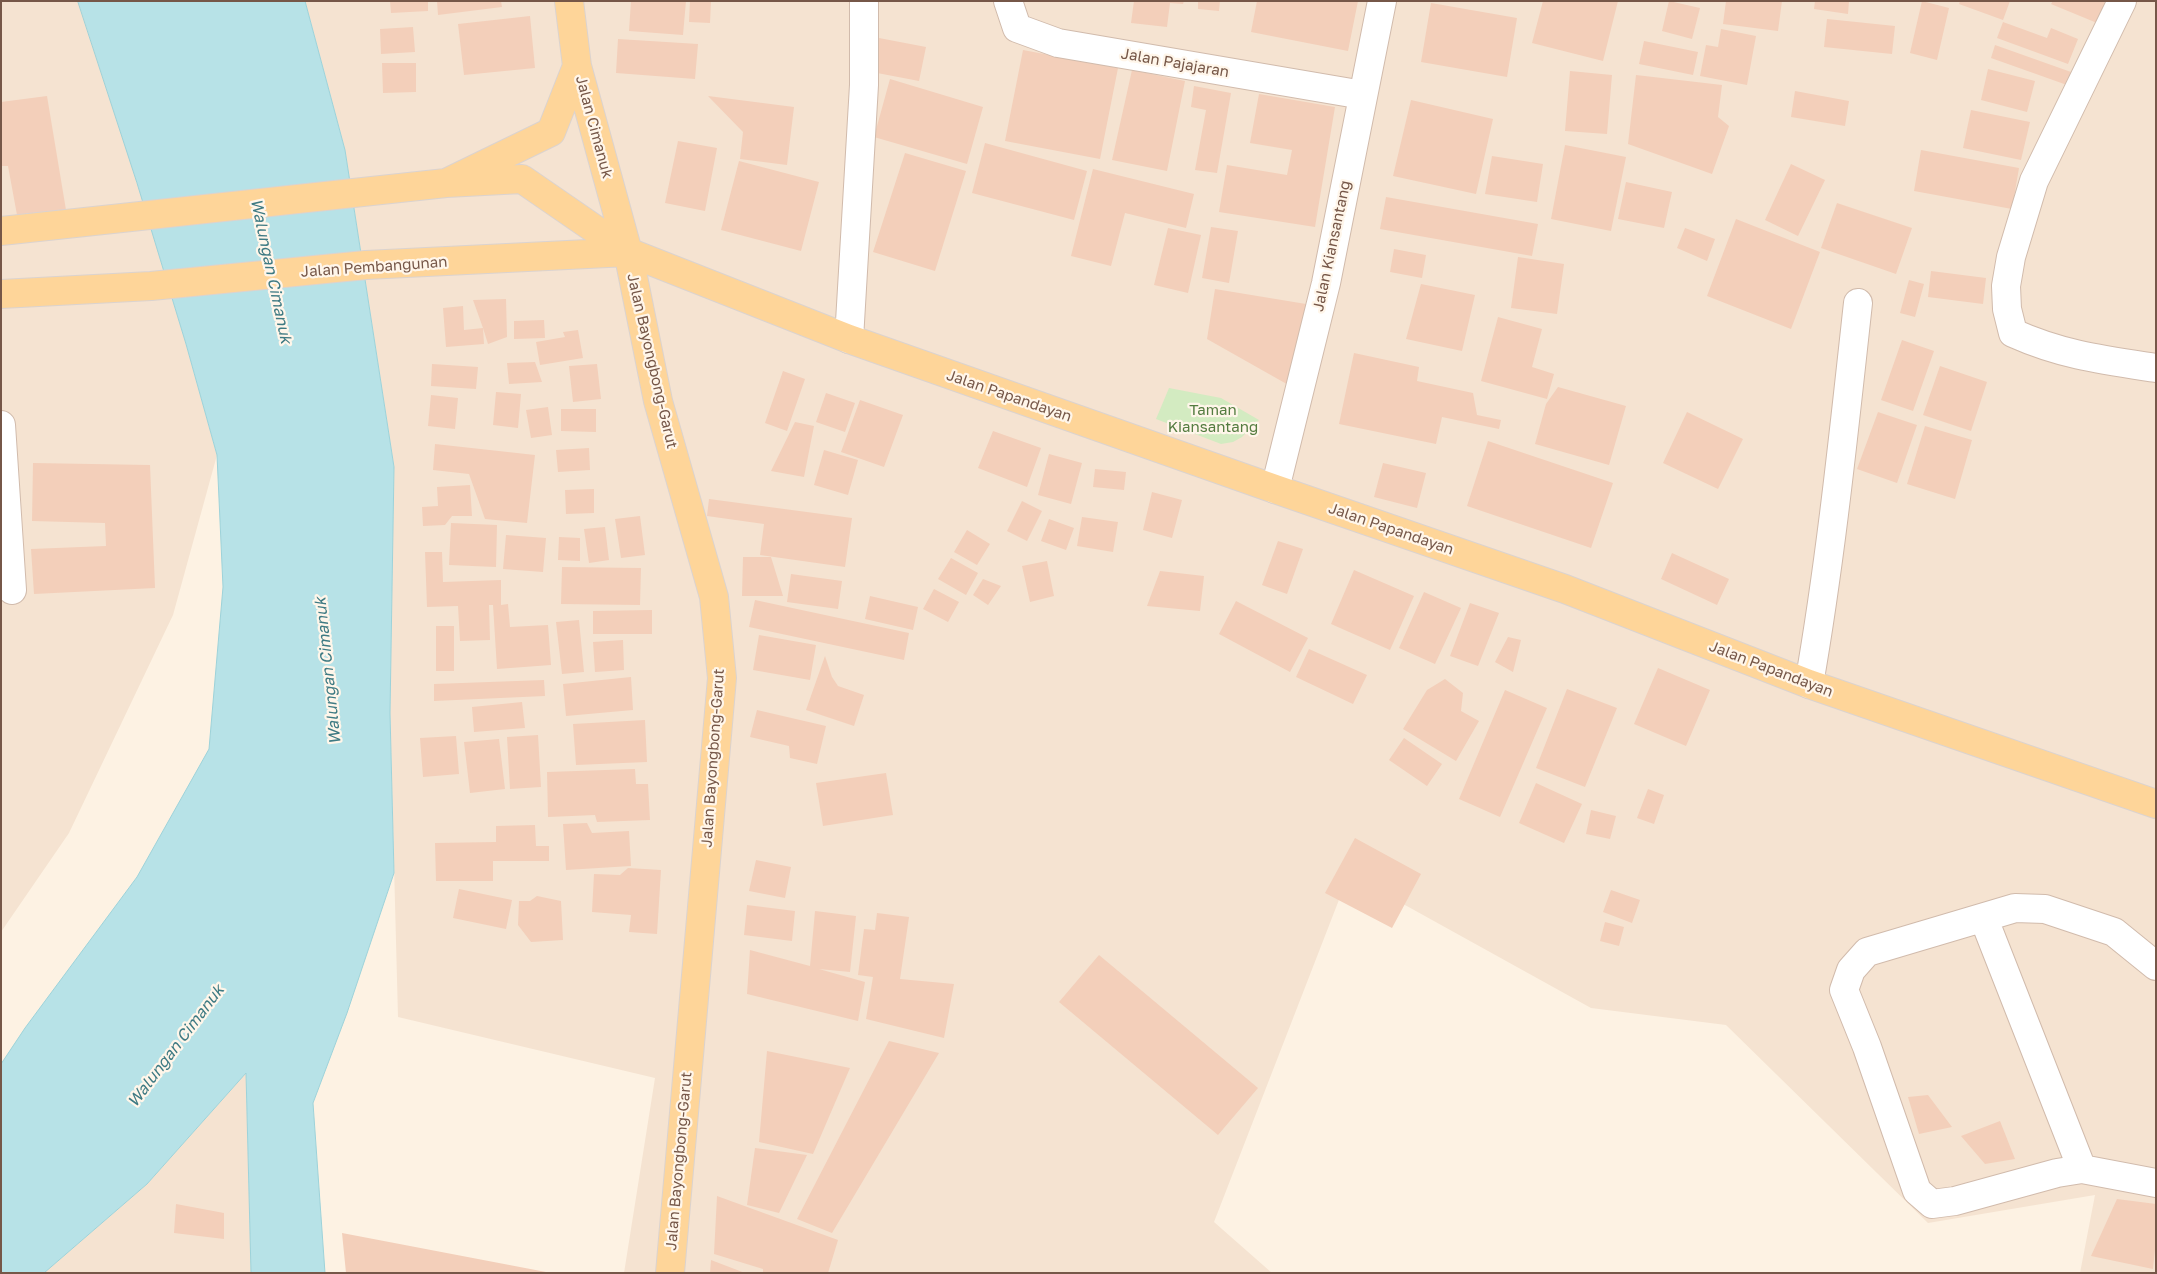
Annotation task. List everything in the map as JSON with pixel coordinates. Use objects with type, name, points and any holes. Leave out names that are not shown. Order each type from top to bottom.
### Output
[{"type":"main road","name":"Jalan Cimanuk","points":[[569,1],[577,66],[628,252]]},
{"type":"main road","points":[[446,183],[551,132],[577,66]]},
{"type":"main road","points":[[1,231],[446,183],[522,179],[628,252]]},
{"type":"main road","name":"Jalan Papandayan","points":[[628,252],[849,339],[1565,589],[1809,684],[2156,804]]},
{"type":"main road","name":"Jalan Pembangunan","points":[[1,294],[151,286],[366,265],[628,252]]},
{"type":"main road","name":"Jalan Bayongbong-Garut","points":[[628,252],[658,401],[714,598],[722,678],[670,1273]]},
{"type":"street","points":[[849,339],[864,85],[864,1]]},
{"type":"street","name":"Jalan Pajajaran","points":[[1008,1],[1017,28],[1058,43],[1363,95]]},
{"type":"street","name":"Jalan Kiansantang","points":[[1275,489],[1326,283],[1382,1]]},
{"type":"street","points":[[2122,1],[2034,181],[2011,257],[2006,286],[2007,309],[2013,333],[2039,344],[2082,357],[2156,368]]},
{"type":"street","points":[[1809,684],[1819,628],[1841,461],[1858,303]]},
{"type":"street","points":[[1,425],[12,590]]},
{"type":"street","points":[[2156,966],[2114,932],[2046,909],[2015,908],[1984,919],[1867,952],[1850,970],[1844,990],[1867,1047],[1917,1191],[1932,1204],[1955,1201],[2057,1173],[2082,1169],[2156,1183]]},
{"type":"street","points":[[1984,919],[2082,1169]]},
{"type":"shaded area","points":[[1,1],[80,1],[101,62],[186,344],[217,455],[173,615],[69,833],[1,932]]},
{"type":"shaded area","points":[[305,1],[2156,1],[2156,1273],[2080,1273],[2095,1195],[1928,1223],[1726,1025],[1591,1008],[1349,874],[1214,1222],[1272,1273],[624,1273],[655,1078],[398,1017],[390,713],[394,467],[345,150]]},
{"type":"shaded area","points":[[246,1073],[251,1273],[44,1273],[147,1184]]},
{"type":"green space","name":"Taman Kiansantang","points":[[1169,388],[1221,398],[1259,420],[1242,437],[1233,442],[1221,444],[1156,419]]},
{"type":"water","name":"Walungan Cimanuk","points":[[78,1],[305,1],[345,150],[394,467],[390,713],[394,873],[347,1013],[313,1103],[325,1273],[251,1273],[246,1073],[147,1184],[44,1273],[1,1273],[1,1064],[25,1028],[137,877],[209,749],[223,587],[217,455],[186,344],[137,183]]},
{"type":"building","points":[[390,1],[428,1],[428,11],[391,13]]},
{"type":"building","points":[[437,1],[501,1],[502,7],[438,15]]},
{"type":"building","points":[[631,1],[686,1],[683,35],[629,31]]},
{"type":"building","points":[[690,1],[711,1],[710,23],[689,22]]},
{"type":"building","points":[[1134,1],[1184,1],[1183,4],[1170,3],[1167,27],[1131,23]]},
{"type":"building","points":[[1198,1],[1220,1],[1219,11],[1198,9]]},
{"type":"building","points":[[1257,1],[1358,1],[1348,51],[1251,32]]},
{"type":"building","points":[[1543,1],[1618,1],[1603,61],[1532,43]]},
{"type":"building","points":[[1669,1],[1700,8],[1692,39],[1662,31]]},
{"type":"building","points":[[1726,1],[1782,1],[1778,31],[1723,24]]},
{"type":"building","points":[[1815,1],[1849,1],[1848,14],[1814,9]]},
{"type":"building","points":[[1922,1],[1949,8],[1937,60],[1910,53]]},
{"type":"building","points":[[1960,1],[2010,1],[2003,20],[1959,4]]},
{"type":"building","points":[[2053,1],[2105,1],[2097,23],[2051,4]]},
{"type":"building","points":[[1431,3],[1517,18],[1507,77],[1421,62]]},
{"type":"building","points":[[530,16],[535,68],[464,75],[458,24]]},
{"type":"building","points":[[1827,19],[1895,26],[1892,54],[1824,47]]},
{"type":"building","points":[[2003,22],[2047,38],[2051,28],[2078,39],[2068,64],[1997,38]]},
{"type":"building","points":[[413,27],[415,52],[381,54],[380,29]]},
{"type":"building","points":[[1721,29],[1756,36],[1747,85],[1700,76],[1706,45],[1718,47]]},
{"type":"building","points":[[879,38],[926,47],[919,81],[872,72]]},
{"type":"building","points":[[618,39],[698,44],[695,79],[616,73]]},
{"type":"building","points":[[1644,41],[1698,52],[1693,75],[1639,64]]},
{"type":"building","points":[[1995,45],[2071,72],[2067,85],[1991,58]]},
{"type":"building","points":[[1023,50],[1118,68],[1100,159],[1005,141]]},
{"type":"building","points":[[382,63],[416,63],[416,92],[383,93]]},
{"type":"building","points":[[1988,69],[2035,81],[2027,112],[1981,100]]},
{"type":"building","points":[[1132,70],[1185,81],[1167,171],[1112,160]]},
{"type":"building","points":[[1570,71],[1612,75],[1607,134],[1565,131]]},
{"type":"building","points":[[1636,75],[1722,85],[1718,117],[1729,126],[1712,174],[1628,144]]},
{"type":"building","points":[[890,79],[983,107],[967,164],[874,137]]},
{"type":"building","points":[[1194,86],[1231,93],[1217,173],[1195,170],[1206,110],[1191,107]]},
{"type":"building","points":[[1795,91],[1849,101],[1845,126],[1791,117]]},
{"type":"building","points":[[1259,94],[1335,107],[1315,227],[1219,212],[1227,165],[1287,175],[1292,150],[1250,143]]},
{"type":"building","points":[[47,96],[66,210],[17,215],[8,166],[1,166],[1,102]]},
{"type":"building","points":[[708,96],[794,107],[787,165],[740,159],[743,132]]},
{"type":"building","points":[[1411,100],[1493,119],[1476,194],[1393,176]]},
{"type":"building","points":[[1971,110],[2030,122],[2021,160],[1963,148]]},
{"type":"building","points":[[678,141],[717,148],[705,211],[665,203]]},
{"type":"building","points":[[985,143],[1087,171],[1074,220],[972,193]]},
{"type":"building","points":[[1565,145],[1626,157],[1611,231],[1551,219]]},
{"type":"building","points":[[1921,150],[2019,168],[2012,209],[1914,191]]},
{"type":"building","points":[[905,153],[966,171],[935,271],[873,252]]},
{"type":"building","points":[[1492,156],[1543,164],[1537,202],[1485,194]]},
{"type":"building","points":[[739,161],[819,182],[801,251],[721,230]]},
{"type":"building","points":[[1791,164],[1825,180],[1798,236],[1765,220]]},
{"type":"building","points":[[1093,169],[1194,194],[1186,228],[1125,213],[1111,266],[1071,256]]},
{"type":"building","points":[[1626,182],[1672,192],[1664,228],[1618,219]]},
{"type":"building","points":[[1386,197],[1538,224],[1532,256],[1380,229]]},
{"type":"building","points":[[1837,203],[1912,228],[1896,274],[1821,248]]},
{"type":"building","points":[[1736,219],[1820,252],[1791,329],[1707,296]]},
{"type":"building","points":[[1211,227],[1238,231],[1229,283],[1202,278]]},
{"type":"building","points":[[1168,228],[1201,235],[1188,293],[1154,285]]},
{"type":"building","points":[[1685,228],[1715,239],[1707,261],[1677,248]]},
{"type":"building","points":[[1394,249],[1426,255],[1422,278],[1390,272]]},
{"type":"building","points":[[1518,257],[1564,264],[1557,314],[1511,308]]},
{"type":"building","points":[[1931,271],[1986,278],[1983,304],[1928,297]]},
{"type":"building","points":[[1909,280],[1924,284],[1915,317],[1900,313]]},
{"type":"building","points":[[1421,284],[1475,295],[1462,351],[1406,339]]},
{"type":"building","points":[[1215,289],[1306,304],[1292,387],[1207,339]]},
{"type":"building","points":[[506,299],[507,337],[488,344],[473,300]]},
{"type":"building","points":[[463,306],[464,330],[483,328],[484,344],[446,347],[443,308]]},
{"type":"building","points":[[1498,317],[1542,329],[1532,367],[1554,374],[1547,399],[1481,381]]},
{"type":"building","points":[[544,320],[545,338],[514,339],[514,321]]},
{"type":"building","points":[[578,330],[583,358],[540,365],[536,342],[565,337],[563,332]]},
{"type":"building","points":[[1902,340],[1934,351],[1913,411],[1881,400]]},
{"type":"building","points":[[1354,353],[1419,367],[1417,381],[1473,393],[1477,415],[1501,420],[1499,429],[1442,417],[1436,444],[1339,424]]},
{"type":"building","points":[[535,362],[542,382],[509,384],[507,363]]},
{"type":"building","points":[[432,364],[478,367],[476,389],[431,386]]},
{"type":"building","points":[[597,364],[601,399],[573,402],[569,366]]},
{"type":"building","points":[[1940,366],[1987,382],[1971,431],[1923,415]]},
{"type":"building","points":[[783,371],[805,379],[787,431],[765,423]]},
{"type":"building","points":[[1558,387],[1626,406],[1609,465],[1535,444],[1546,404]]},
{"type":"building","points":[[496,392],[521,394],[518,428],[493,425]]},
{"type":"building","points":[[826,393],[855,403],[845,432],[816,422]]},
{"type":"building","points":[[431,395],[458,398],[455,429],[428,426]]},
{"type":"building","points":[[860,400],[903,415],[884,467],[841,452]]},
{"type":"building","points":[[548,407],[552,435],[531,438],[526,410]]},
{"type":"building","points":[[561,409],[596,409],[596,432],[561,431]]},
{"type":"building","points":[[1687,412],[1743,439],[1718,489],[1663,463]]},
{"type":"building","points":[[1878,412],[1917,425],[1897,483],[1857,469]]},
{"type":"building","points":[[795,422],[814,426],[804,477],[771,471]]},
{"type":"building","points":[[1925,426],[1972,440],[1955,499],[1907,484]]},
{"type":"building","points":[[993,431],[1041,448],[1027,487],[978,468]]},
{"type":"building","points":[[1488,441],[1613,483],[1591,548],[1467,506]]},
{"type":"building","points":[[435,444],[535,455],[527,523],[485,519],[469,474],[433,470]]},
{"type":"building","points":[[589,448],[590,470],[558,472],[556,450]]},
{"type":"building","points":[[824,450],[858,460],[848,495],[814,485]]},
{"type":"building","points":[[1049,454],[1082,463],[1071,504],[1038,495]]},
{"type":"building","points":[[33,463],[150,465],[155,588],[34,594],[31,549],[106,546],[105,523],[32,521]]},
{"type":"building","points":[[1383,463],[1426,473],[1417,508],[1374,497]]},
{"type":"building","points":[[1095,469],[1126,472],[1124,490],[1093,487]]},
{"type":"building","points":[[470,485],[472,516],[452,516],[445,525],[423,526],[422,507],[438,506],[437,487]]},
{"type":"building","points":[[594,489],[594,513],[566,514],[565,490]]},
{"type":"building","points":[[1152,492],[1182,500],[1172,538],[1143,530]]},
{"type":"building","points":[[709,499],[852,518],[845,567],[760,555],[764,524],[707,516]]},
{"type":"building","points":[[1022,501],[1042,511],[1027,541],[1007,531]]},
{"type":"building","points":[[640,516],[645,555],[621,558],[615,519]]},
{"type":"building","points":[[1082,517],[1118,522],[1113,552],[1077,546]]},
{"type":"building","points":[[1049,519],[1074,528],[1066,550],[1041,541]]},
{"type":"building","points":[[451,523],[497,525],[496,567],[449,565]]},
{"type":"building","points":[[605,527],[609,560],[589,563],[584,529]]},
{"type":"building","points":[[967,530],[990,544],[977,565],[954,552]]},
{"type":"building","points":[[506,535],[546,538],[543,572],[503,569]]},
{"type":"building","points":[[559,537],[580,538],[580,561],[558,560]]},
{"type":"building","points":[[1278,541],[1303,549],[1287,594],[1262,585]]},
{"type":"building","points":[[425,552],[442,552],[443,582],[501,580],[501,605],[508,604],[510,627],[548,625],[551,665],[497,669],[493,605],[489,605],[490,640],[460,641],[458,606],[427,607]]},
{"type":"building","points":[[1672,553],[1729,579],[1717,605],[1661,579]]},
{"type":"building","points":[[743,557],[771,557],[783,596],[742,596]]},
{"type":"building","points":[[951,558],[978,573],[966,595],[938,579]]},
{"type":"building","points":[[1047,561],[1054,596],[1030,602],[1022,566]]},
{"type":"building","points":[[562,567],[641,568],[640,605],[561,604]]},
{"type":"building","points":[[1354,570],[1414,596],[1390,650],[1331,624]]},
{"type":"building","points":[[1160,571],[1204,576],[1200,611],[1147,606]]},
{"type":"building","points":[[791,574],[842,581],[838,609],[787,602]]},
{"type":"building","points":[[983,579],[1001,586],[988,605],[973,595]]},
{"type":"building","points":[[934,589],[959,602],[948,622],[923,609]]},
{"type":"building","points":[[1424,592],[1461,608],[1435,664],[1399,648]]},
{"type":"building","points":[[870,596],[918,607],[913,630],[865,619]]},
{"type":"building","points":[[755,600],[909,633],[904,660],[749,627]]},
{"type":"building","points":[[1236,601],[1308,638],[1290,672],[1219,634]]},
{"type":"building","points":[[1470,603],[1499,613],[1478,666],[1450,656]]},
{"type":"building","points":[[652,610],[652,634],[593,634],[593,611]]},
{"type":"building","points":[[579,620],[584,672],[562,674],[556,622]]},
{"type":"building","points":[[436,626],[454,626],[454,671],[436,671]]},
{"type":"building","points":[[759,635],[816,645],[810,680],[753,670]]},
{"type":"building","points":[[1508,637],[1521,640],[1513,672],[1495,662]]},
{"type":"building","points":[[623,640],[624,670],[595,672],[593,642]]},
{"type":"building","points":[[1309,649],[1367,675],[1353,704],[1296,677]]},
{"type":"building","points":[[825,656],[832,677],[838,686],[864,695],[854,726],[806,710]]},
{"type":"building","points":[[1658,668],[1710,690],[1686,746],[1634,724]]},
{"type":"building","points":[[631,677],[633,710],[566,716],[563,684]]},
{"type":"building","points":[[1445,679],[1463,693],[1461,711],[1479,721],[1456,761],[1403,729],[1427,690]]},
{"type":"building","points":[[544,680],[545,696],[434,701],[434,684]]},
{"type":"building","points":[[1567,689],[1617,708],[1585,787],[1536,768]]},
{"type":"building","points":[[1505,690],[1547,708],[1500,817],[1459,799]]},
{"type":"building","points":[[522,702],[525,728],[474,732],[472,707]]},
{"type":"building","points":[[757,710],[826,726],[817,764],[790,758],[789,746],[750,737]]},
{"type":"building","points":[[645,720],[647,762],[576,765],[573,724]]},
{"type":"building","points":[[538,735],[541,787],[510,789],[507,737]]},
{"type":"building","points":[[456,736],[459,774],[423,777],[420,738]]},
{"type":"building","points":[[1404,738],[1442,764],[1427,786],[1389,760]]},
{"type":"building","points":[[499,739],[505,789],[470,793],[464,742]]},
{"type":"building","points":[[635,769],[636,784],[648,784],[650,820],[597,822],[595,815],[548,817],[547,772]]},
{"type":"building","points":[[886,773],[893,815],[823,826],[816,783]]},
{"type":"building","points":[[1536,783],[1582,804],[1564,843],[1519,823]]},
{"type":"building","points":[[1648,789],[1664,795],[1654,824],[1637,818]]},
{"type":"building","points":[[1591,810],[1616,816],[1610,839],[1586,834]]},
{"type":"building","points":[[587,823],[592,833],[629,831],[631,866],[566,870],[563,824]]},
{"type":"building","points":[[535,825],[536,846],[549,846],[549,861],[493,861],[493,881],[436,881],[435,843],[496,842],[496,826]]},
{"type":"building","points":[[1355,838],[1421,874],[1392,928],[1325,893]]},
{"type":"building","points":[[756,860],[791,867],[785,898],[749,891]]},
{"type":"building","points":[[628,868],[661,870],[657,934],[629,932],[631,915],[592,912],[594,874],[620,875]]},
{"type":"building","points":[[459,889],[512,900],[506,929],[453,918]]},
{"type":"building","points":[[1611,890],[1640,900],[1632,923],[1603,912]]},
{"type":"building","points":[[537,896],[561,901],[563,940],[531,942],[518,925],[519,901],[530,901]]},
{"type":"building","points":[[747,905],[795,911],[792,941],[744,935]]},
{"type":"building","points":[[815,911],[856,916],[850,972],[819,969],[865,982],[858,1021],[747,994],[750,950],[810,966]]},
{"type":"building","points":[[877,913],[909,917],[900,979],[954,984],[944,1038],[866,1019],[873,977],[858,975],[864,929],[875,930]]},
{"type":"building","points":[[1605,922],[1624,927],[1619,946],[1600,941]]},
{"type":"building","points":[[1099,955],[1258,1088],[1218,1135],[1059,1002]]},
{"type":"building","points":[[889,1041],[939,1053],[832,1233],[797,1219]]},
{"type":"building","points":[[767,1051],[850,1068],[813,1154],[759,1142]]},
{"type":"building","points":[[1928,1095],[1952,1127],[1919,1134],[1908,1097]]},
{"type":"building","points":[[2000,1121],[2015,1159],[1985,1164],[1961,1136]]},
{"type":"building","points":[[755,1148],[807,1155],[779,1213],[747,1205]]},
{"type":"building","points":[[717,1196],[838,1240],[828,1273],[763,1273],[763,1269],[714,1254]]},
{"type":"building","points":[[2117,1199],[2156,1204],[2156,1240],[2153,1269],[2091,1256]]},
{"type":"building","points":[[176,1204],[224,1213],[224,1239],[174,1233]]},
{"type":"building","points":[[342,1233],[546,1272],[546,1273],[346,1273]]},
{"type":"building","points":[[711,1260],[745,1273],[710,1273]]}]
